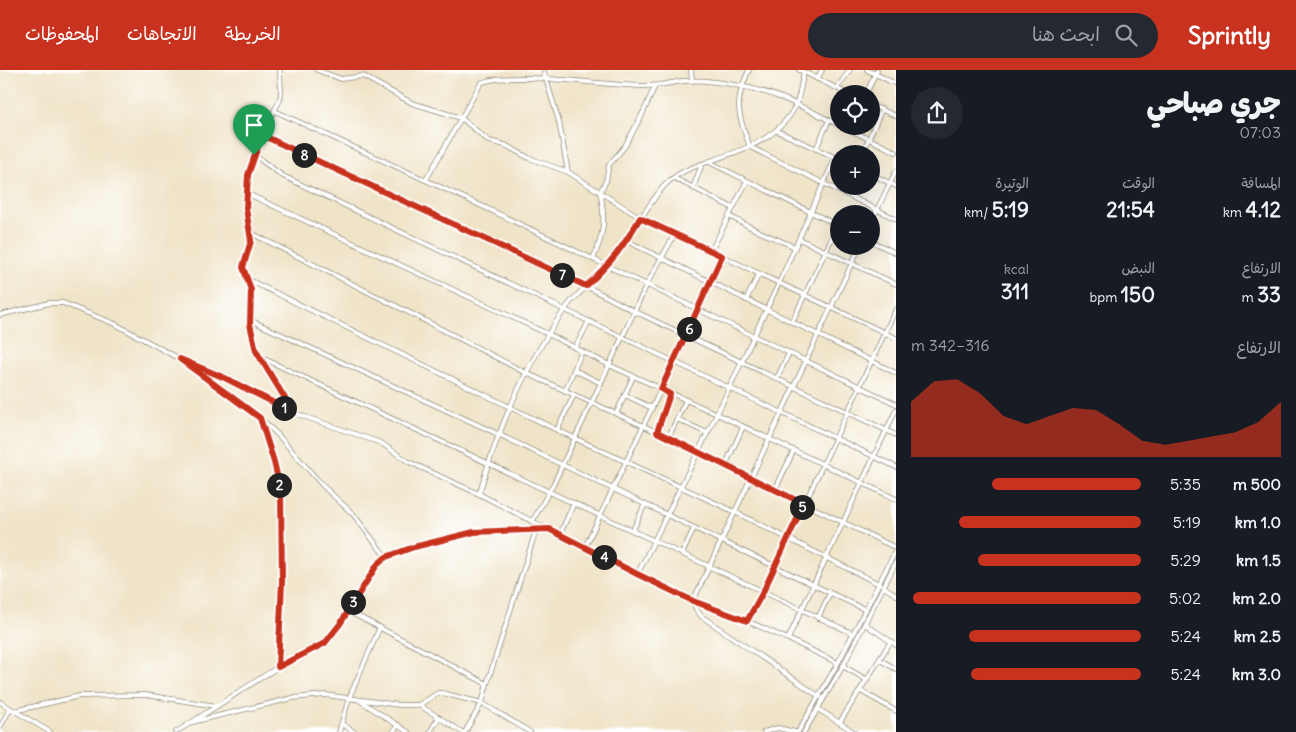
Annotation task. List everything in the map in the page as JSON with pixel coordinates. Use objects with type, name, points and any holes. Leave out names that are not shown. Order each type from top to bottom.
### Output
[{"type":"street","points":[[280,70],[281,93],[278,106],[262,135],[248,175],[246,208],[250,245],[243,267],[251,290],[250,320],[253,343],[258,356],[294,413]]},
{"type":"street","points":[[317,70],[341,79],[363,76],[412,103],[461,118],[489,141],[506,145],[529,158],[568,172],[640,218],[896,338]]},
{"type":"street","points":[[690,70],[692,81]]},
{"type":"street","points":[[749,70],[741,86],[738,110],[750,147],[830,186]]},
{"type":"street","points":[[817,79],[822,70]]},
{"type":"street","points":[[839,85],[850,70]]},
{"type":"street","points":[[867,70],[876,72],[896,84]]},
{"type":"street","points":[[553,73],[542,71],[559,122],[568,172]]},
{"type":"street","points":[[479,494],[510,407],[526,373],[548,334],[565,309],[608,266],[664,186],[684,170],[750,147],[777,131],[789,117],[797,103],[801,71],[830,85]]},
{"type":"street","points":[[870,85],[876,72]]},
{"type":"street","points":[[426,180],[481,83],[491,74],[501,73]]},
{"type":"street","points":[[562,74],[643,86],[692,81],[715,81],[769,93],[797,103],[829,120],[816,149]]},
{"type":"street","points":[[593,259],[603,232],[603,207],[600,192],[606,180],[609,165],[626,146],[655,86]]},
{"type":"street","points":[[866,145],[882,109],[896,116]]},
{"type":"street","points":[[274,112],[426,180],[896,404]]},
{"type":"street","points":[[777,131],[830,155]]},
{"type":"street","points":[[262,135],[586,286],[634,311],[896,434]]},
{"type":"street","points":[[862,135],[896,152]]},
{"type":"street","points":[[254,155],[283,176],[565,309],[622,338],[729,386],[896,467]]},
{"type":"street","points":[[710,162],[830,222]]},
{"type":"street","points":[[693,188],[702,164]]},
{"type":"street","points":[[637,574],[780,283],[810,212],[830,171]]},
{"type":"street","points":[[879,205],[896,171]]},
{"type":"street","points":[[674,178],[733,208]]},
{"type":"street","points":[[880,178],[896,186]]},
{"type":"street","points":[[711,251],[747,181]]},
{"type":"street","points":[[246,192],[548,334],[634,377],[896,499]]},
{"type":"street","points":[[848,195],[869,205]]},
{"type":"street","points":[[880,211],[896,219]]},
{"type":"street","points":[[729,216],[795,247]]},
{"type":"street","points":[[250,233],[526,373],[657,432],[896,549],[865,624],[804,732]]},
{"type":"street","points":[[532,522],[562,466],[646,285],[660,257],[675,234]]},
{"type":"street","points":[[799,239],[896,284]]},
{"type":"street","points":[[627,241],[896,373]]},
{"type":"street","points":[[792,322],[830,243]]},
{"type":"street","points":[[880,245],[896,253]]},
{"type":"street","points":[[820,697],[701,616],[693,601],[856,255]]},
{"type":"street","points":[[585,547],[687,335],[722,256]]},
{"type":"street","points":[[746,300],[759,274]]},
{"type":"street","points":[[247,279],[557,430],[735,512],[896,595]]},
{"type":"street","points":[[0,315],[43,304],[63,303],[115,324],[180,359],[225,378],[294,413],[316,422],[375,440],[409,462],[479,494],[637,574],[693,601],[788,639],[867,680]]},
{"type":"street","points":[[747,621],[763,592],[896,309]]},
{"type":"street","points":[[250,320],[500,435],[866,610]]},
{"type":"street","points":[[576,348],[589,321]]},
{"type":"street","points":[[565,391],[582,351]]},
{"type":"street","points":[[777,378],[789,353]]},
{"type":"street","points":[[258,356],[854,634]]},
{"type":"street","points":[[180,359],[260,418],[278,434],[323,486],[354,514],[386,557]]},
{"type":"street","points":[[574,370],[601,383]]},
{"type":"street","points":[[616,414],[634,377]]},
{"type":"street","points":[[657,432],[670,394]]},
{"type":"street","points":[[557,430],[574,395]]},
{"type":"street","points":[[625,395],[652,408]]},
{"type":"street","points":[[668,438],[686,400]]},
{"type":"street","points":[[788,639],[896,410]]},
{"type":"street","points":[[260,418],[281,492],[282,582],[278,667]]},
{"type":"street","points":[[677,419],[707,433]]},
{"type":"street","points":[[725,466],[743,427]]},
{"type":"street","points":[[775,490],[794,450]]},
{"type":"street","points":[[560,534],[574,503]]},
{"type":"street","points":[[633,530],[645,504]]},
{"type":"street","points":[[682,554],[694,528]]},
{"type":"street","points":[[176,732],[278,667],[325,643],[340,624],[377,565],[386,557],[414,547],[474,532],[549,529]]},
{"type":"street","points":[[192,722],[293,698],[325,694],[400,705],[419,705],[464,732],[482,703],[536,530]]},
{"type":"street","points":[[764,732],[778,728],[796,732],[841,665],[866,610],[896,562]]},
{"type":"street","points":[[818,618],[830,593]]},
{"type":"street","points":[[348,610],[487,684]]},
{"type":"street","points":[[865,624],[896,645]]},
{"type":"street","points":[[339,732],[349,698],[380,627]]},
{"type":"street","points":[[840,722],[891,642]]},
{"type":"street","points":[[880,660],[896,670]]},
{"type":"street","points":[[860,691],[896,711]]},
{"type":"street","points":[[419,705],[438,693],[454,695],[482,703],[530,732]]},
{"type":"street","points":[[0,727],[12,710],[80,696],[146,695],[217,706]]},
{"type":"street","points":[[358,699],[408,732]]},
{"type":"street","points":[[0,702],[50,732]]},
{"type":"street","points":[[818,709],[854,732]]},
{"type":"street","points":[[430,732],[439,717]]},
{"type":"street","points":[[342,724],[354,732]]},
{"type":"street","points":[[393,732],[398,725]]},
{"type":"route","points":[[262,135],[479,238],[586,286],[608,266],[627,241],[640,218],[722,256],[661,389],[670,394],[657,432],[804,504],[763,592],[747,621],[693,601],[549,529],[474,532],[414,547],[386,557],[377,565],[340,624],[325,643],[278,667],[282,582],[281,492],[260,418],[180,359],[225,378],[294,413],[278,390],[256,351],[250,324],[251,290],[243,272],[243,267],[251,241],[246,208],[248,175],[254,155],[262,135]]}]
